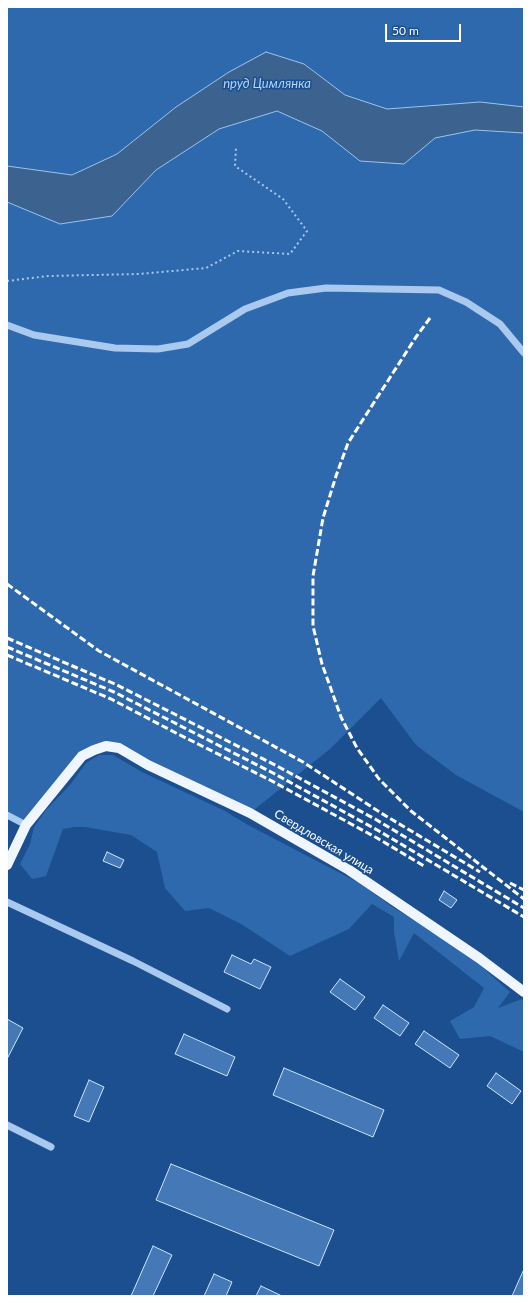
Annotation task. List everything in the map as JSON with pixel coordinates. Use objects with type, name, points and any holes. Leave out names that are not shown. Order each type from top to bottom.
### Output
[{"type":"main road","name":"Свердловская улица","points":[[26,825],[82,756],[106,746],[119,748],[148,764],[250,813],[349,870],[479,958],[524,992]]},
{"type":"main road","points":[[7,865],[26,825]]},
{"type":"street","points":[[7,325],[34,335],[115,348],[158,348],[188,344],[245,309],[288,294],[326,288],[439,290],[466,302],[500,324],[524,353]]},
{"type":"street","points":[[7,815],[26,825]]},
{"type":"street","points":[[7,902],[133,961],[227,1009]]},
{"type":"street","points":[[7,1125],[51,1147]]},
{"type":"path","points":[[7,281],[48,276],[139,274],[206,268],[238,251],[290,254],[307,231],[283,200],[235,166],[236,147]]},
{"type":"shaded area","points":[[7,7],[524,7],[524,107],[480,102],[387,109],[345,95],[304,64],[176,107],[117,154],[72,175],[7,166]]},
{"type":"shaded area","points":[[277,111],[322,131],[360,161],[404,164],[435,138],[475,130],[524,133],[524,812],[456,775],[416,745],[381,698],[330,749],[250,813],[119,748],[94,750],[26,825],[7,815],[7,202],[60,224],[112,216],[156,170],[219,129]]},
{"type":"shaded area","points":[[99,755],[113,755],[142,772],[225,811],[248,825],[359,883],[391,906],[432,931],[481,966],[510,992],[498,1008],[522,999],[524,1001],[524,1052],[490,1036],[460,1039],[450,1021],[474,1007],[484,988],[414,933],[399,961],[394,932],[394,917],[372,904],[349,929],[290,956],[241,924],[209,908],[185,911],[165,888],[157,852],[131,835],[85,827],[63,829],[46,876],[32,879],[20,864],[30,844],[34,827],[46,810],[70,785],[86,763]]},
{"type":"water","name":"пруд Цимлянка","points":[[266,52],[304,64],[345,95],[387,109],[480,102],[524,107],[524,133],[475,130],[435,138],[404,164],[360,161],[322,131],[277,111],[219,129],[156,170],[112,216],[60,224],[7,202],[7,166],[72,175],[117,154],[176,107],[229,72]]},
{"type":"building","points":[[107,852],[124,860],[120,868],[103,861]]},
{"type":"building","points":[[444,891],[457,900],[451,908],[439,900]]},
{"type":"building","points":[[232,955],[251,964],[254,959],[271,967],[260,989],[224,972]]},
{"type":"building","points":[[340,979],[365,997],[355,1010],[330,992]]},
{"type":"building","points":[[383,1005],[409,1023],[400,1036],[374,1018]]},
{"type":"building","points":[[7,1019],[23,1028],[7,1059]]},
{"type":"building","points":[[424,1031],[459,1055],[450,1068],[415,1044]]},
{"type":"building","points":[[184,1034],[235,1057],[227,1076],[175,1054]]},
{"type":"building","points":[[284,1068],[384,1110],[373,1137],[273,1095]]},
{"type":"building","points":[[496,1073],[521,1091],[512,1104],[487,1086]]},
{"type":"building","points":[[89,1080],[104,1087],[89,1122],[74,1116]]},
{"type":"building","points":[[171,1164],[334,1230],[319,1266],[156,1200]]},
{"type":"building","points":[[153,1246],[172,1255],[153,1296],[131,1296]]},
{"type":"building","points":[[524,1269],[524,1296],[512,1296]]},
{"type":"building","points":[[214,1274],[232,1282],[226,1296],[204,1296]]},
{"type":"building","points":[[261,1286],[282,1296],[256,1296]]},
{"type":"railway","points":[[430,318],[416,337],[348,443],[323,518],[313,576],[313,626],[322,664],[341,717],[357,748],[379,779],[411,811],[524,899]]},
{"type":"railway","points":[[7,584],[99,651],[303,762],[381,813],[480,872]]},
{"type":"railway","points":[[7,638],[117,685],[277,766],[375,819],[524,908]]},
{"type":"railway","points":[[7,647],[114,692],[273,773],[379,831],[524,917]]},
{"type":"railway","points":[[7,655],[111,699],[270,780],[377,838],[424,866]]},
{"type":"railway","points":[[510,883],[524,890]]}]
